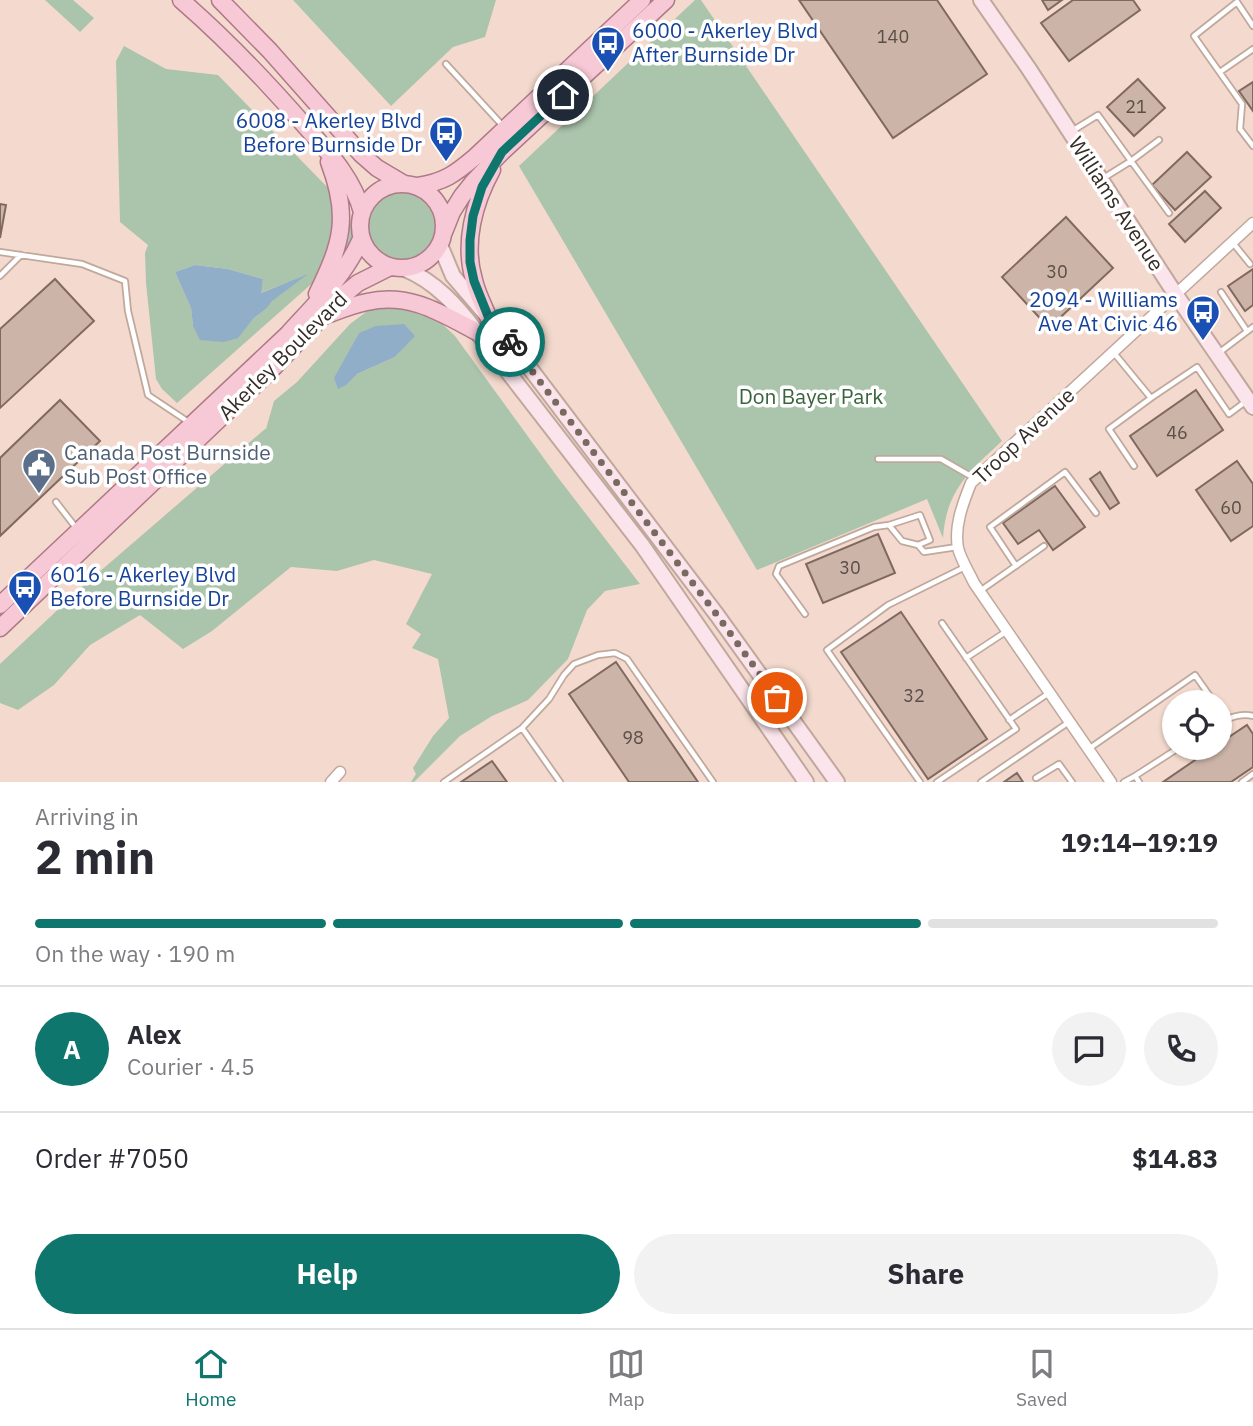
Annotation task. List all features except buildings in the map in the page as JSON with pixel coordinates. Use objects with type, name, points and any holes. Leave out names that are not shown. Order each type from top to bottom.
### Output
[{"type":"main road","points":[[181,0],[253,69],[341,167],[359,200],[362,212]]},
{"type":"main road","points":[[220,0],[270,51],[361,154],[377,168],[429,193],[438,203],[444,217],[442,239],[453,276],[513,346],[717,615],[837,782]]},
{"type":"main road","points":[[642,0],[475,157],[449,177],[435,183],[391,185],[379,191],[369,200],[362,212],[361,239],[377,260],[421,275],[451,302],[477,332],[642,545],[806,782]]},
{"type":"main road","points":[[397,268],[419,265],[431,257],[461,196],[502,152],[666,0]]},
{"type":"main road","name":"Williams Avenue","points":[[981,0],[1175,295],[1250,403]]},
{"type":"main road","points":[[323,147],[338,184],[342,225],[338,247],[316,313],[392,299],[417,303],[477,332]]},
{"type":"main road","points":[[490,321],[474,281],[470,262],[470,240],[473,216],[482,187],[502,152]]},
{"type":"main road","name":"Akerley Boulevard","points":[[3,598],[84,536],[275,366],[316,313],[346,268],[361,239]]},
{"type":"main road","name":"Akerley Boulevard","points":[[0,628],[84,536],[192,425],[288,334],[358,283],[397,268]]},
{"type":"street","name":"Troop Avenue","points":[[1111,782],[980,592],[966,567],[958,547],[962,505],[971,483],[1253,223]]},
{"type":"street","points":[[331,782],[340,772]]},
{"type":"lane","points":[[1253,26],[1237,2],[1194,36],[1242,104],[1240,129],[1253,146]]},
{"type":"lane","points":[[1220,72],[1253,49]]},
{"type":"lane","points":[[446,64],[505,129]]},
{"type":"lane","points":[[1070,133],[1098,115],[1169,213]]},
{"type":"lane","points":[[1101,180],[1159,140]]},
{"type":"lane","points":[[1232,242],[1250,264]]},
{"type":"lane","points":[[0,252],[82,264],[125,281],[128,311],[148,395],[192,425]]},
{"type":"lane","points":[[0,276],[21,255]]},
{"type":"lane","points":[[1221,292],[1247,331]]},
{"type":"lane","points":[[1217,355],[1253,327]]},
{"type":"lane","points":[[1114,352],[1151,398]]},
{"type":"lane","points":[[1134,466],[1108,429],[1197,367],[1229,414],[1250,403]]},
{"type":"lane","points":[[878,459],[941,459],[976,479]]},
{"type":"lane","points":[[1016,566],[990,527],[1065,472],[1096,513]]},
{"type":"lane","points":[[56,502],[84,536]]},
{"type":"lane","points":[[805,614],[776,574],[779,566],[874,527],[920,515],[930,540],[918,545]]},
{"type":"lane","points":[[889,525],[902,541],[918,545],[925,552],[958,547]]},
{"type":"lane","points":[[980,592],[1044,546]]},
{"type":"lane","points":[[920,782],[827,650],[888,605],[966,567]]},
{"type":"lane","points":[[937,782],[1016,729],[942,623]]},
{"type":"lane","points":[[967,657],[1007,631]]},
{"type":"lane","points":[[444,782],[522,728],[549,699],[564,675],[575,664],[598,655],[615,653],[627,659],[713,782]]},
{"type":"lane","points":[[1173,690],[1195,675],[1206,690]]},
{"type":"lane","points":[[1009,720],[1049,693]]},
{"type":"lane","points":[[1088,749],[1162,698]]},
{"type":"lane","points":[[1232,718],[1253,716]]},
{"type":"lane","points":[[981,782],[1070,722]]},
{"type":"lane","points":[[522,728],[560,782]]},
{"type":"lane","points":[[1124,782],[1162,758]]},
{"type":"lane","points":[[1036,778],[1059,764],[1072,782]]},
{"type":"lane","points":[[1242,782],[1253,774]]},
{"type":"lane","points":[[1135,775],[1139,782]]},
{"type":"green space","points":[[45,0],[73,0],[94,18],[80,32]]},
{"type":"green space","points":[[293,0],[496,0],[485,37],[453,47],[391,106]]},
{"type":"green space","name":"Don Bayer Park","points":[[695,0],[701,0],[1002,441],[970,472],[955,494],[945,521],[943,538],[927,499],[757,570],[519,166]]},
{"type":"green space","points":[[124,46],[166,69],[218,75],[332,192],[360,241],[177,403],[156,379],[146,283],[145,253],[148,245],[120,222],[116,61]],"holes":[[[195,265],[228,269],[263,279],[260,293],[304,276],[271,301],[237,338],[193,326],[191,308],[175,272]]]},
{"type":"green space","points":[[400,186],[414,189],[426,197],[434,209],[437,223],[434,237],[426,249],[414,257],[400,260],[386,257],[374,249],[366,237],[363,223],[366,209],[374,197],[386,189]]},
{"type":"green space","points":[[386,297],[417,300],[455,336],[556,475],[640,584],[605,591],[587,610],[568,659],[528,700],[492,716],[460,736],[414,782],[411,782],[416,774],[413,768],[433,736],[449,718],[438,659],[412,648],[421,634],[406,624],[432,574],[374,560],[337,571],[291,567],[212,631],[183,649],[140,615],[90,645],[54,685],[18,710],[0,703],[0,664],[83,586],[266,429],[274,401],[297,382],[350,324]],"holes":[[[359,333],[415,335],[395,357],[357,374],[350,351]]]},
{"type":"water","points":[[195,265],[228,269],[263,279],[261,293],[308,274],[272,301],[238,338],[224,342],[200,340],[193,326],[191,308],[175,272]]},
{"type":"water","points":[[404,324],[415,336],[395,357],[357,374],[338,389],[334,378],[359,333],[376,326]]},
{"type":"way so far","points":[[510,342],[777,698]]},
{"type":"place","name":"6000 - Akerley Blvd After Burnside Dr","points":[[608,73]]},
{"type":"place","name":"6008 - Akerley Blvd Before Burnside Dr","points":[[446,163]]},
{"type":"place","name":"2094 - Williams Ave At Civic 46","points":[[1203,342]]},
{"type":"place","name":"Canada Post Burnside Sub Post Office","points":[[39,495]]},
{"type":"place","name":"6016 - Akerley Blvd Before Burnside Dr","points":[[25,617]]},
{"type":"route","points":[[510,342],[490,321],[474,281],[470,262],[473,216],[482,187],[502,152],[563,95]]}]
